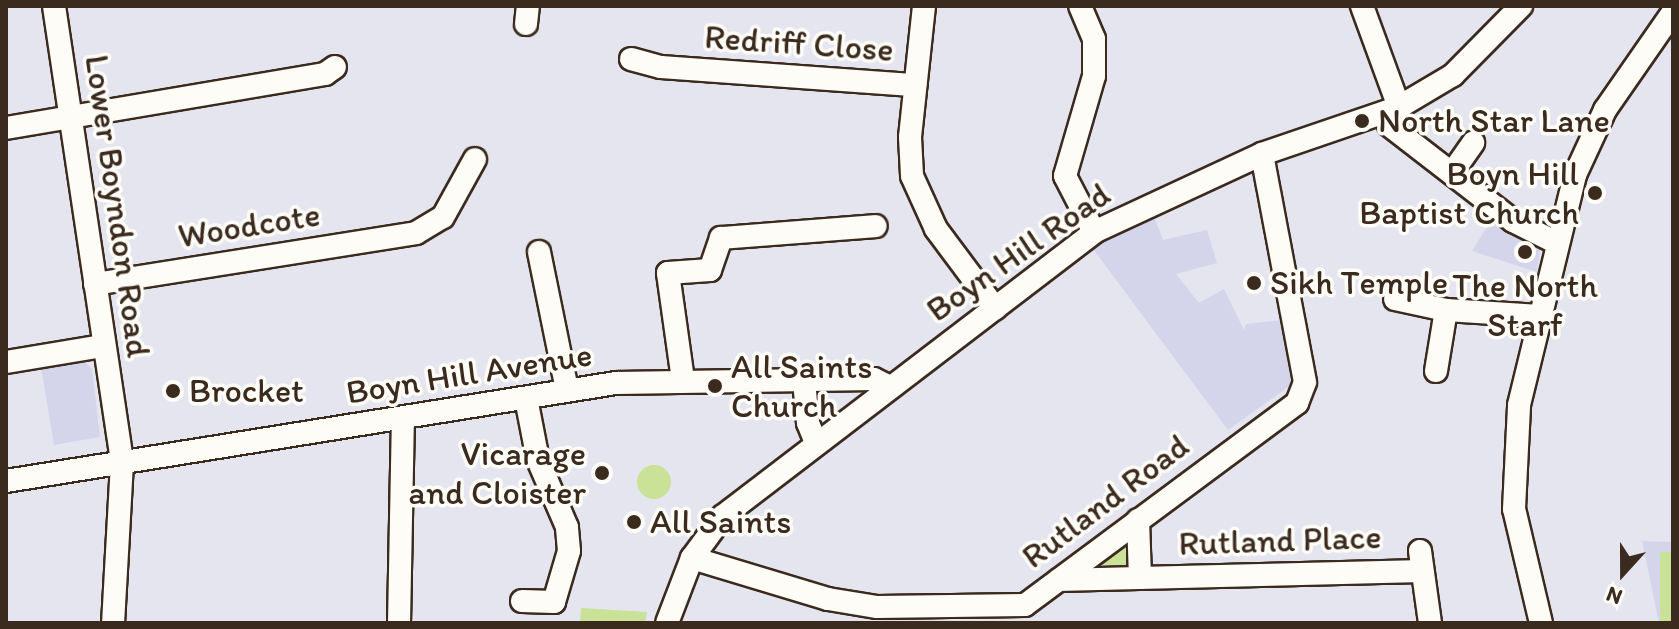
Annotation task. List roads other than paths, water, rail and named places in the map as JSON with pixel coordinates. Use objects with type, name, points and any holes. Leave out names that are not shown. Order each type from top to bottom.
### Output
[{"type":"street","name":"Lower Boyndon Road","points":[[54,6],[122,463],[113,623]]},
{"type":"street","points":[[924,6],[915,85],[912,176],[936,229],[995,308]]},
{"type":"street","points":[[1080,6],[1094,39],[1094,76],[1065,176],[1094,232]]},
{"type":"street","points":[[1362,6],[1394,116],[1452,173],[1513,221],[1557,243]]},
{"type":"street","name":"Boyn Hill Road","points":[[667,623],[692,558],[723,516],[1094,232],[1262,154],[1394,116],[1453,75],[1521,6]]},
{"type":"street","points":[[1541,623],[1519,544],[1513,471],[1519,405],[1557,243],[1588,143],[1673,12]]},
{"type":"street","name":"Redriff Close","points":[[631,59],[661,67],[915,85]]},
{"type":"street","points":[[6,128],[325,74],[335,67]]},
{"type":"street","points":[[1452,173],[1473,143]]},
{"type":"street","name":"Rutland Road","points":[[692,558],[828,599],[877,607],[952,615],[1025,605],[1297,403],[1305,382],[1262,154]]},
{"type":"street","name":"Woodcote","points":[[95,284],[364,233],[416,233],[443,217],[475,159]]},
{"type":"street","points":[[683,380],[668,273],[710,270],[721,238],[876,226]]},
{"type":"street","points":[[539,252],[567,390]]},
{"type":"street","points":[[1395,299],[1446,310],[1540,316]]},
{"type":"street","points":[[1436,371],[1446,310]]},
{"type":"street","points":[[6,362],[103,346]]},
{"type":"street","name":"Boyn Hill Avenue","points":[[6,481],[567,390],[683,380],[874,379],[890,387]]},
{"type":"street","points":[[804,381],[808,423],[816,443]]},
{"type":"street","points":[[522,601],[554,602],[569,551],[567,527],[538,460],[526,398]]},
{"type":"street","points":[[399,623],[403,419]]},
{"type":"street","name":"Rutland Place","points":[[1138,520],[1140,578]]},
{"type":"street","name":"Rutland Place","points":[[1059,580],[1421,561],[1430,623]]},
{"type":"place","name":"North Star Lane","points":[[1362,121]]},
{"type":"place","name":"Boyn Hill Baptist Church","points":[[1595,193]]},
{"type":"place","name":"The North Starf","points":[[1525,252]]},
{"type":"place","name":"Sikh Temple","points":[[1254,283]]},
{"type":"place","name":"All Saints Church","points":[[715,386]]},
{"type":"place","name":"Brocket","points":[[173,391]]},
{"type":"place","name":"Vicarage and Cloister","points":[[602,473]]},
{"type":"place","name":"All Saints","points":[[634,522]]}]
